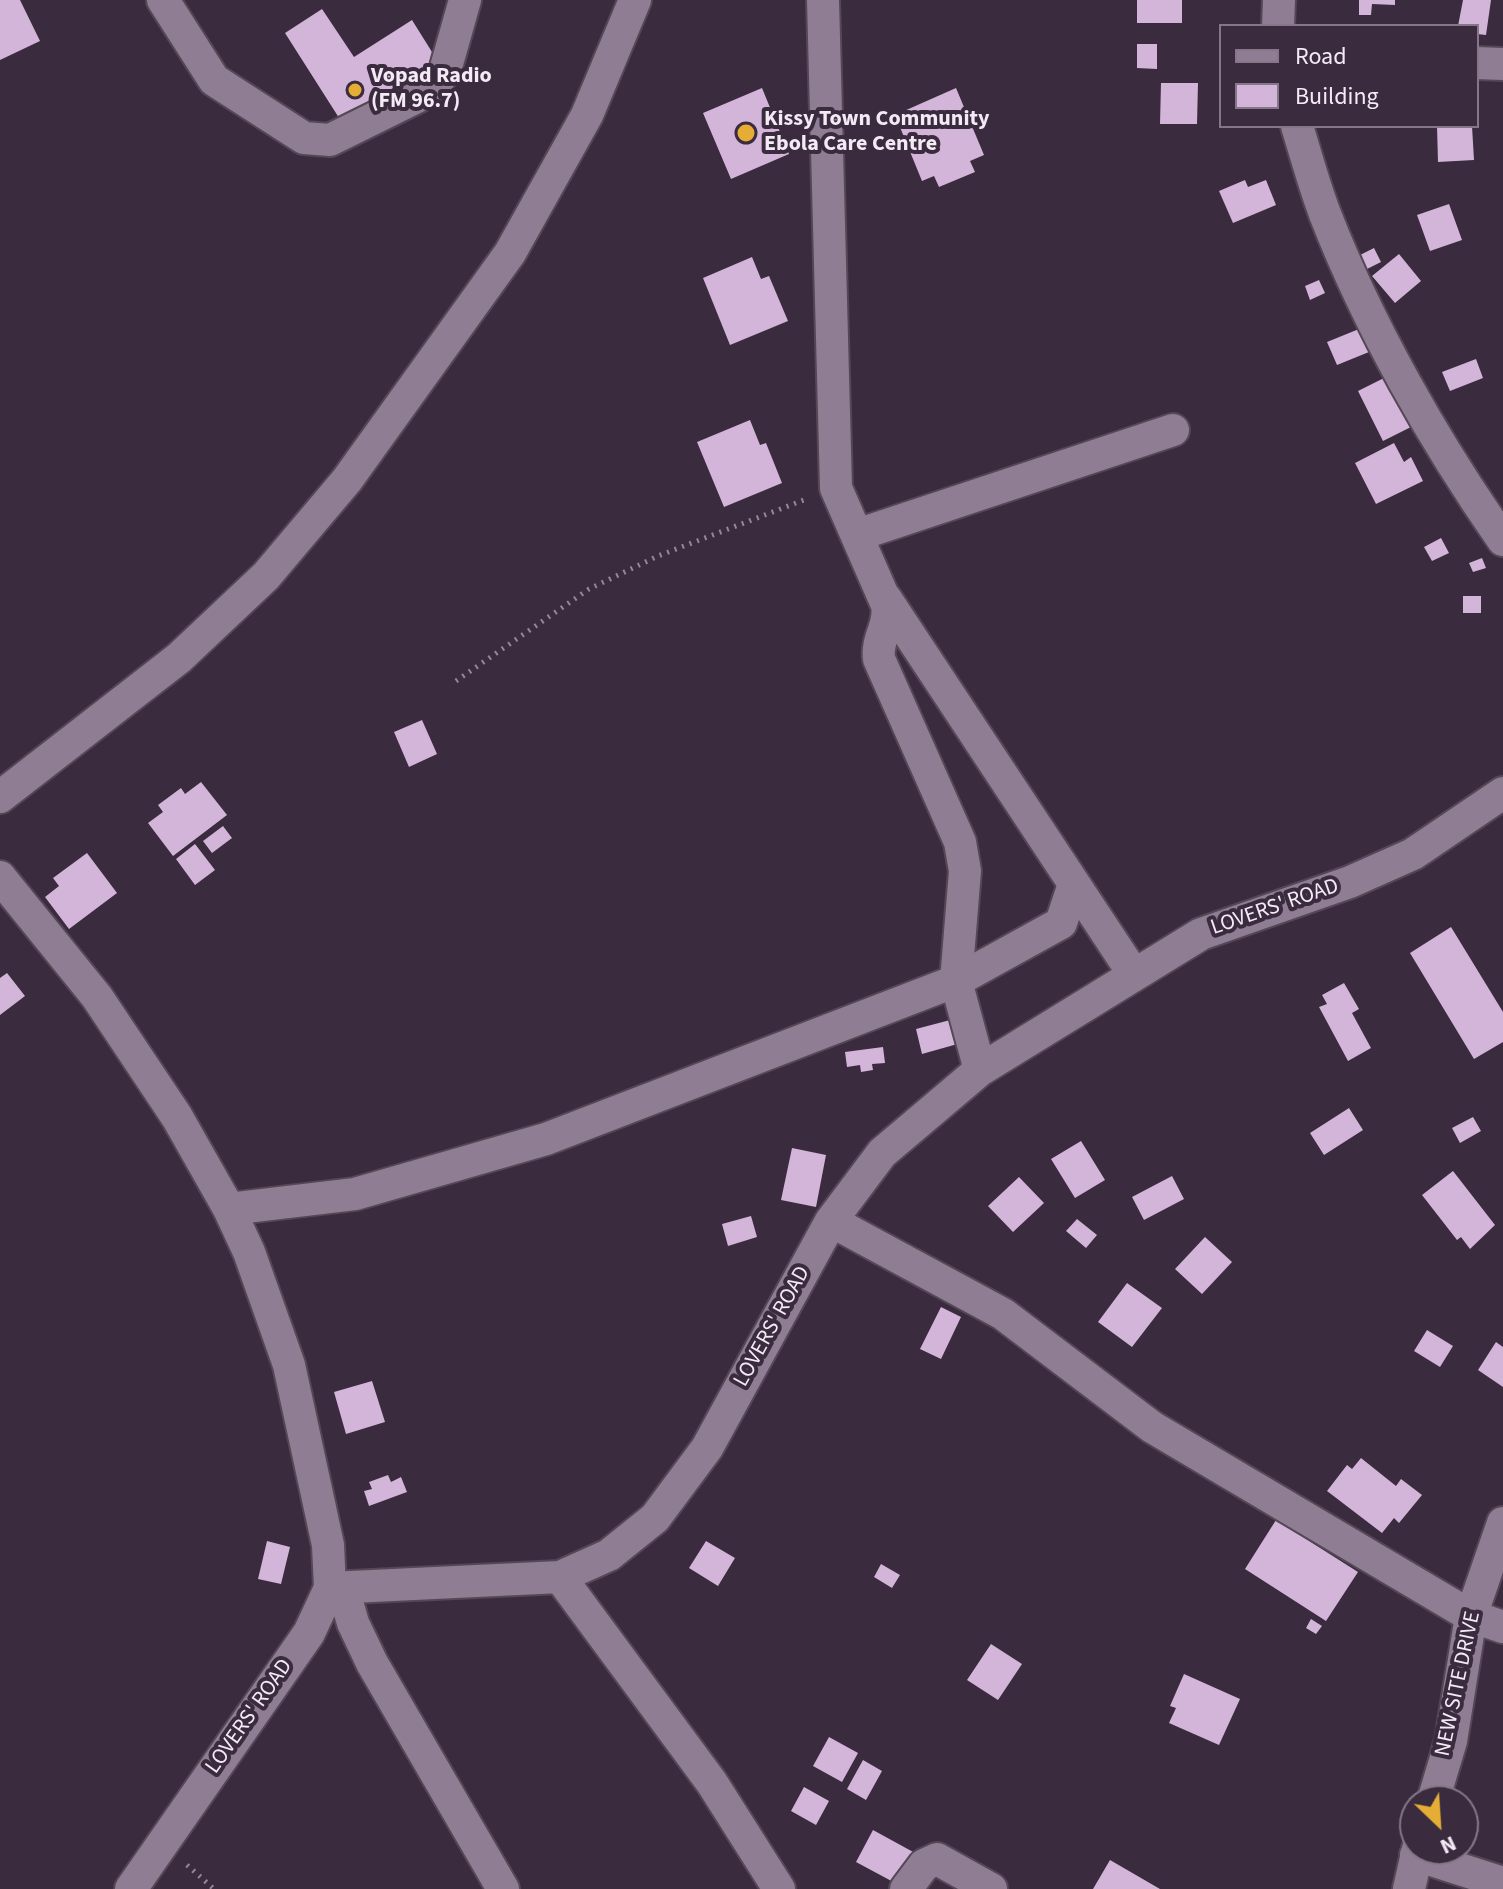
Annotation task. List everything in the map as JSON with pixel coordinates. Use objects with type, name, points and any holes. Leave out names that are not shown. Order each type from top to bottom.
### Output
[{"type":"street","points":[[163,0],[214,80],[304,138],[318,141],[330,140],[431,90],[445,71],[465,0]]},
{"type":"street","points":[[0,797],[179,658],[266,576],[347,480],[510,253],[587,115],[635,0]]},
{"type":"street","points":[[823,0],[836,488],[882,594],[889,621],[879,642],[879,659],[960,842],[965,871],[956,981],[980,1070]]},
{"type":"street","points":[[1278,24],[1279,0]]},
{"type":"street","points":[[1479,63],[1503,64]]},
{"type":"street","points":[[1298,128],[1325,213],[1389,351],[1462,481],[1503,540]]},
{"type":"street","points":[[857,535],[1173,430]]},
{"type":"street","points":[[882,594],[1133,973]]},
{"type":"street","name":"LOVERS' ROAD","points":[[131,1889],[337,1588],[560,1577],[609,1555],[655,1518],[707,1448],[831,1221],[882,1153],[980,1070],[1133,973],[1201,934],[1350,882],[1413,854],[1503,793]]},
{"type":"street","points":[[0,877],[97,997],[177,1117],[229,1209],[289,1365],[337,1588],[372,1663],[503,1889]]},
{"type":"street","points":[[229,1209],[355,1194],[532,1143],[956,981],[1061,923],[1074,884]]},
{"type":"street","points":[[831,1221],[1003,1314],[1152,1427],[1471,1616],[1503,1627]]},
{"type":"street","name":"NEW SITE DRIVE","points":[[1438,1785],[1451,1741],[1471,1616],[1503,1523]]},
{"type":"street","points":[[560,1577],[712,1783],[779,1889]]},
{"type":"street","points":[[906,1889],[924,1865],[937,1859],[991,1889]]},
{"type":"street","points":[[1409,1889],[1414,1865]]},
{"type":"street","points":[[1453,1865],[1503,1883]]},
{"type":"path","points":[[456,681],[589,589],[658,556],[836,488]]},
{"type":"building","points":[[0,0],[20,0],[40,41],[0,60]]},
{"type":"building","points":[[1137,0],[1182,0],[1182,23],[1137,23]]},
{"type":"building","points":[[1359,0],[1395,0],[1395,5],[1372,4],[1371,15],[1359,15]]},
{"type":"building","points":[[1463,0],[1491,0],[1486,35],[1479,34],[1479,24],[1458,24]]},
{"type":"building","name":"Vopad Radio (FM 96.7)","points":[[322,9],[354,57],[412,20],[437,60],[341,121],[285,33]]},
{"type":"building","points":[[1137,44],[1157,44],[1157,69],[1137,68]]},
{"type":"building","points":[[1161,83],[1198,83],[1197,124],[1160,124]]},
{"type":"building","name":"Kissy Town Community Ebola Care Centre","points":[[762,88],[789,154],[731,179],[703,113]]},
{"type":"building","points":[[956,88],[984,155],[970,161],[975,172],[939,187],[934,176],[922,181],[895,115]]},
{"type":"building","points":[[1437,128],[1472,128],[1474,160],[1438,162]]},
{"type":"building","points":[[1245,180],[1248,187],[1266,180],[1276,205],[1233,223],[1219,191]]},
{"type":"building","points":[[1449,204],[1462,240],[1430,251],[1417,215]]},
{"type":"building","points":[[1374,248],[1381,262],[1367,269],[1360,255]]},
{"type":"building","points":[[1399,254],[1421,281],[1395,303],[1372,276]]},
{"type":"building","points":[[752,257],[761,279],[769,276],[788,321],[730,345],[703,278]]},
{"type":"building","points":[[1319,280],[1325,293],[1310,300],[1305,286]]},
{"type":"building","points":[[1359,329],[1369,352],[1337,365],[1327,342]]},
{"type":"building","points":[[1476,359],[1483,378],[1450,391],[1442,372]]},
{"type":"building","points":[[1394,373],[1419,423],[1383,441],[1358,391]]},
{"type":"building","points":[[750,420],[760,445],[766,443],[782,483],[724,507],[697,442]]},
{"type":"building","points":[[1394,443],[1404,462],[1411,457],[1423,481],[1376,504],[1355,463]]},
{"type":"building","points":[[1441,538],[1449,553],[1432,561],[1424,547]]},
{"type":"building","points":[[1482,558],[1486,568],[1473,572],[1469,563]]},
{"type":"building","points":[[1463,596],[1481,596],[1481,613],[1463,613]]},
{"type":"building","points":[[422,720],[437,754],[409,767],[394,732]]},
{"type":"building","points":[[201,782],[227,815],[173,856],[148,823],[163,812],[158,805],[181,788],[185,794]]},
{"type":"building","points":[[223,826],[232,838],[212,853],[203,841]]},
{"type":"building","points":[[195,844],[215,870],[195,885],[176,859]]},
{"type":"building","points":[[87,853],[117,893],[69,929],[45,897],[59,886],[53,878]]},
{"type":"building","points":[[1451,927],[1503,1012],[1503,1042],[1474,1059],[1410,953]]},
{"type":"building","points":[[7,973],[25,996],[0,1015],[0,978]]},
{"type":"building","points":[[1344,983],[1359,1009],[1352,1013],[1371,1048],[1348,1061],[1319,1007],[1327,1004],[1322,995]]},
{"type":"building","points":[[954,1019],[961,1043],[922,1054],[916,1029]]},
{"type":"building","points":[[883,1047],[885,1063],[872,1064],[873,1070],[861,1072],[860,1065],[847,1067],[845,1052]]},
{"type":"building","points":[[1349,1108],[1363,1130],[1324,1155],[1310,1133]]},
{"type":"building","points":[[1473,1117],[1481,1131],[1460,1143],[1452,1128]]},
{"type":"building","points":[[1081,1141],[1105,1180],[1075,1198],[1051,1159]]},
{"type":"building","points":[[792,1148],[826,1155],[816,1207],[781,1200]]},
{"type":"building","points":[[1453,1171],[1495,1225],[1470,1249],[1461,1237],[1457,1240],[1422,1195]]},
{"type":"building","points":[[1172,1176],[1184,1199],[1144,1220],[1132,1197]]},
{"type":"building","points":[[1019,1177],[1044,1203],[1013,1232],[988,1206]]},
{"type":"building","points":[[751,1216],[757,1237],[728,1246],[722,1224]]},
{"type":"building","points":[[1077,1219],[1097,1235],[1086,1248],[1066,1231]]},
{"type":"building","points":[[1205,1237],[1232,1262],[1202,1294],[1175,1269]]},
{"type":"building","points":[[1127,1283],[1162,1308],[1132,1347],[1098,1322]]},
{"type":"building","points":[[941,1307],[961,1317],[941,1359],[920,1349]]},
{"type":"building","points":[[1427,1330],[1453,1346],[1440,1367],[1414,1351]]},
{"type":"building","points":[[1496,1342],[1503,1347],[1503,1387],[1478,1370]]},
{"type":"building","points":[[372,1381],[385,1422],[346,1434],[334,1392]]},
{"type":"building","points":[[1361,1458],[1396,1486],[1401,1479],[1422,1495],[1399,1523],[1394,1518],[1382,1533],[1327,1491],[1347,1465],[1352,1469]]},
{"type":"building","points":[[388,1475],[391,1482],[401,1477],[407,1492],[369,1506],[364,1491],[372,1489],[369,1482]]},
{"type":"building","points":[[1276,1520],[1358,1572],[1326,1621],[1245,1569]]},
{"type":"building","points":[[267,1541],[290,1547],[281,1584],[258,1579]]},
{"type":"building","points":[[706,1541],[735,1558],[718,1586],[689,1568]]},
{"type":"building","points":[[881,1564],[900,1575],[892,1588],[874,1577]]},
{"type":"building","points":[[1311,1619],[1322,1626],[1316,1634],[1306,1628]]},
{"type":"building","points":[[991,1644],[1022,1664],[998,1700],[967,1680]]},
{"type":"building","points":[[1184,1674],[1240,1699],[1219,1745],[1169,1723],[1176,1708],[1170,1706]]},
{"type":"building","points":[[829,1737],[858,1753],[842,1782],[813,1766]]},
{"type":"building","points":[[863,1760],[882,1771],[866,1800],[847,1789]]},
{"type":"building","points":[[804,1787],[829,1801],[816,1825],[791,1811]]},
{"type":"building","points":[[873,1830],[915,1853],[897,1884],[856,1862]]},
{"type":"building","points":[[1110,1860],[1160,1889],[1093,1889]]},
{"type":"place","name":"Vopad Radio (FM 96.7)","points":[[355,90]]},
{"type":"place","name":"Kissy Town Community Ebola Care Centre","points":[[746,133]]}]
